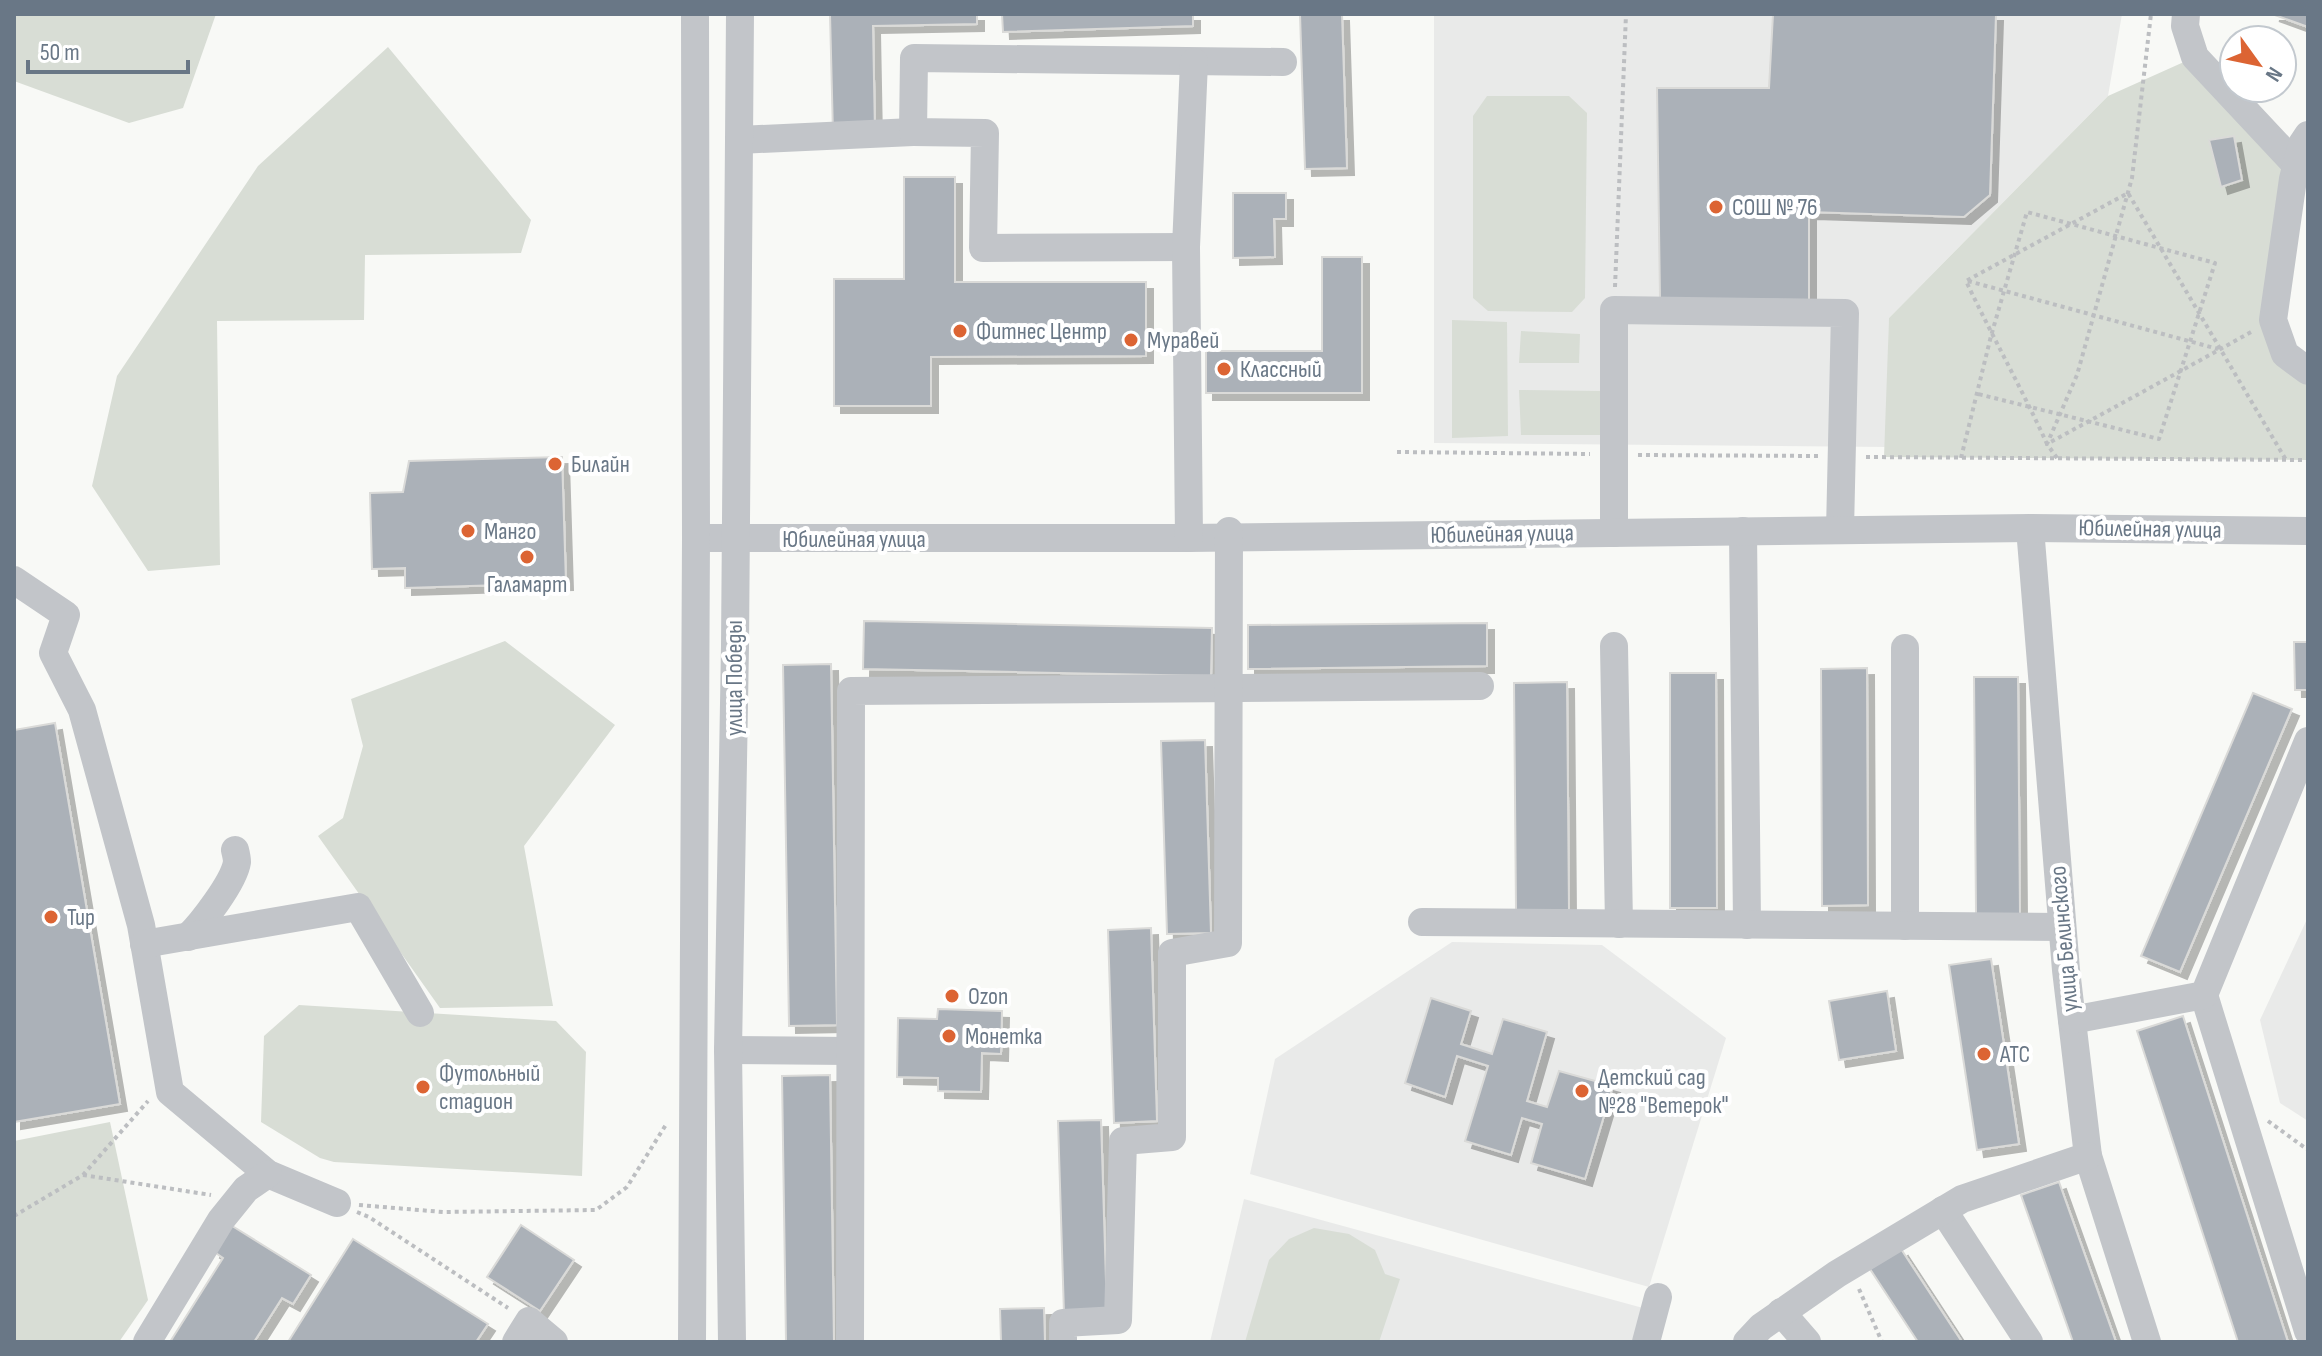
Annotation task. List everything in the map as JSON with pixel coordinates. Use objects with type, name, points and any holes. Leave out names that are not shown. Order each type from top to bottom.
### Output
[{"type":"street","name":"улица Победы","points":[[692,1342],[695,14]]},
{"type":"street","name":"улица Победы","points":[[732,1342],[728,1050],[740,14]]},
{"type":"street","points":[[2186,14],[2185,26],[2195,57],[2297,166]]},
{"type":"street","points":[[913,132],[914,58],[1283,62]]},
{"type":"street","points":[[1189,538],[1186,247],[1194,62]]},
{"type":"street","points":[[739,140],[913,132],[985,133],[983,248],[1186,247]]},
{"type":"street","points":[[2308,135],[2302,144],[2297,166],[2273,320],[2285,354],[2308,371]]},
{"type":"street","points":[[1614,533],[1614,310],[1845,313],[1840,530]]},
{"type":"street","name":"Юбилейная улица","points":[[696,538],[1189,538],[1229,534],[2030,528],[2308,531]]},
{"type":"street","name":"улица Белинского","points":[[2030,528],[2062,927],[2088,1156],[2147,1342]]},
{"type":"street","points":[[1743,531],[1747,925]]},
{"type":"street","points":[[1063,1342],[1063,1323],[1118,1320],[1123,1141],[1172,1137],[1172,953],[1228,943],[1229,534]]},
{"type":"street","points":[[14,580],[66,615],[53,653],[82,710],[141,925],[170,1092],[268,1174],[337,1203]]},
{"type":"street","points":[[1614,646],[1619,924]]},
{"type":"street","points":[[1905,648],[1905,926]]},
{"type":"street","points":[[850,1342],[851,691],[1480,686]]},
{"type":"street","points":[[2308,741],[2204,995],[2308,1331]]},
{"type":"street","points":[[188,937],[228,883],[237,862],[235,850]]},
{"type":"street","points":[[144,944],[358,907],[420,1013]]},
{"type":"street","points":[[1422,922],[2062,927]]},
{"type":"street","points":[[2072,1020],[2204,995]]},
{"type":"street","points":[[728,1050],[850,1051]]},
{"type":"street","points":[[1747,1342],[1781,1312],[1850,1266],[1962,1199],[2088,1156]]},
{"type":"street","points":[[147,1342],[221,1220],[246,1189],[268,1174]]},
{"type":"street","points":[[1943,1210],[2029,1342]]},
{"type":"street","points":[[1646,1342],[1658,1297]]},
{"type":"street","points":[[1781,1312],[1807,1342]]},
{"type":"street","points":[[523,1332],[554,1342]]},
{"type":"path","points":[[1614,310],[1626,14]]},
{"type":"path","points":[[2047,444],[2077,375],[2132,178],[2151,14]]},
{"type":"path","points":[[1966,281],[2128,193]]},
{"type":"path","points":[[2128,193],[2286,460]]},
{"type":"path","points":[[1961,458],[1991,336],[2027,212],[2215,263],[2159,439],[1978,394]]},
{"type":"path","points":[[1966,281],[2220,349]]},
{"type":"path","points":[[1966,281],[1991,336],[2057,458]]},
{"type":"path","points":[[2047,444],[2273,320]]},
{"type":"path","points":[[1397,452],[2308,460]]},
{"type":"path","points":[[14,1216],[83,1175],[168,1078]]},
{"type":"path","points":[[2244,1126],[2266,1120],[2308,1150]]},
{"type":"path","points":[[337,1203],[443,1212],[596,1210],[627,1187],[668,1123]]},
{"type":"path","points":[[83,1175],[238,1199]]},
{"type":"path","points":[[337,1203],[369,1217],[523,1332]]},
{"type":"path","points":[[1850,1266],[1882,1342]]},
{"type":"shaded area","points":[[14,14],[216,14],[183,108],[129,123],[14,81]]},
{"type":"shaded area","name":"СОШ № 76","points":[[1434,14],[2122,14],[2108,96],[1889,318],[1887,447],[1434,443]]},
{"type":"shaded area","points":[[388,47],[531,220],[521,253],[365,255],[364,320],[217,321],[220,565],[148,571],[92,486],[117,376],[258,166]]},
{"type":"shaded area","points":[[2195,57],[2218,82],[2218,104],[2239,104],[2296,166],[2273,320],[2308,371],[2308,460],[1884,457],[1889,318],[2108,96]]},
{"type":"shaded area","points":[[1487,96],[1569,96],[1587,113],[1585,298],[1572,312],[1488,311],[1473,298],[1473,116]]},
{"type":"shaded area","points":[[1452,320],[1507,322],[1508,436],[1452,438]]},
{"type":"shaded area","points":[[1521,331],[1580,334],[1579,363],[1519,363]]},
{"type":"shaded area","points":[[1519,390],[1602,391],[1601,435],[1521,435]]},
{"type":"shaded area","points":[[505,641],[615,725],[524,846],[553,1006],[440,1008],[318,836],[343,818],[363,746],[351,699]]},
{"type":"shaded area","points":[[2308,917],[2308,1121],[2280,1103],[2260,1020]]},
{"type":"shaded area","points":[[1452,942],[1602,945],[1726,1038],[1649,1287],[1250,1174],[1275,1059]]},
{"type":"shaded area","name":"Футольный стадион","points":[[299,1005],[556,1021],[586,1052],[582,1176],[334,1162],[320,1158],[261,1122],[264,1036]]},
{"type":"shaded area","points":[[110,1122],[148,1300],[119,1342],[14,1342],[14,1141]]},
{"type":"shaded area","points":[[1244,1199],[1643,1308],[1633,1342],[1210,1342]]},
{"type":"shaded area","points":[[1314,1228],[1349,1234],[1375,1250],[1385,1274],[1400,1279],[1379,1342],[1245,1342],[1269,1260],[1289,1239]]},
{"type":"building","points":[[830,14],[977,14],[977,24],[873,26],[875,133],[833,134]]},
{"type":"building","points":[[1002,14],[1193,14],[1193,26],[1003,32]]},
{"type":"building","points":[[1300,14],[1342,14],[1347,168],[1305,169]]},
{"type":"building","points":[[1773,14],[1996,14],[1990,195],[1964,217],[1809,212],[1809,300],[1660,299],[1657,88],[1769,88]]},
{"type":"building","points":[[2272,14],[2308,14],[2308,27]]},
{"type":"building","points":[[2234,136],[2242,180],[2221,187],[2209,140]]},
{"type":"building","points":[[904,177],[955,177],[955,282],[1146,282],[1146,356],[931,357],[931,406],[834,406],[834,279],[904,279]]},
{"type":"building","points":[[1233,193],[1286,193],[1286,219],[1274,219],[1275,257],[1233,258]]},
{"type":"building","points":[[1322,257],[1362,257],[1362,393],[1206,393],[1206,351],[1322,351]]},
{"type":"building","name":"Манго","points":[[562,457],[566,583],[405,588],[405,568],[372,569],[370,493],[403,492],[409,461]]},
{"type":"building","points":[[864,621],[1212,628],[1211,676],[863,669]]},
{"type":"building","points":[[1487,623],[1487,666],[1248,669],[1248,625]]},
{"type":"building","points":[[2294,642],[2308,642],[2308,690],[2295,690]]},
{"type":"building","points":[[831,664],[837,1025],[789,1026],[783,665]]},
{"type":"building","points":[[1867,668],[1868,905],[1822,906],[1821,669]]},
{"type":"building","points":[[1670,673],[1716,673],[1717,908],[1670,908]]},
{"type":"building","points":[[1974,677],[2018,677],[2020,914],[1976,914]]},
{"type":"building","points":[[1567,682],[1569,910],[1516,911],[1514,683]]},
{"type":"building","points":[[2253,693],[2292,709],[2180,972],[2141,956]]},
{"type":"building","name":"Тир","points":[[55,723],[120,1104],[14,1122],[14,730]]},
{"type":"building","points":[[1205,740],[1211,933],[1167,934],[1161,741]]},
{"type":"building","points":[[1151,928],[1157,1121],[1114,1123],[1108,930]]},
{"type":"building","name":"АТС","points":[[1991,959],[2019,1144],[1977,1150],[1949,965]]},
{"type":"building","points":[[1887,991],[1896,1051],[1839,1060],[1829,1001]]},
{"type":"building","name":"Детский сад №28 \"Ветерок\"","points":[[1431,998],[1471,1011],[1461,1044],[1492,1054],[1503,1019],[1547,1032],[1527,1101],[1547,1107],[1559,1071],[1613,1086],[1585,1179],[1531,1163],[1542,1124],[1522,1118],[1511,1155],[1465,1141],[1488,1066],[1457,1056],[1445,1097],[1405,1083]]},
{"type":"building","name":"Монетка","points":[[938,1009],[1002,1011],[1001,1054],[982,1053],[981,1092],[938,1091],[938,1078],[897,1077],[898,1018],[937,1019]]},
{"type":"building","points":[[2183,1016],[2288,1342],[2238,1342],[2137,1031]]},
{"type":"building","points":[[830,1075],[834,1342],[786,1342],[782,1076]]},
{"type":"building","points":[[1101,1120],[1107,1313],[1064,1314],[1058,1121]]},
{"type":"building","points":[[2059,1182],[2116,1342],[2073,1342],[2021,1195]]},
{"type":"building","points":[[229,1224],[311,1275],[293,1304],[282,1298],[254,1342],[170,1342],[223,1258],[213,1251]]},
{"type":"building","points":[[521,1225],[574,1260],[540,1311],[487,1277]]},
{"type":"building","points":[[353,1239],[488,1324],[476,1342],[288,1342]]},
{"type":"building","points":[[1901,1249],[1962,1342],[1918,1342],[1870,1269]]},
{"type":"building","points":[[1044,1308],[1045,1342],[1001,1342],[1000,1309]]},
{"type":"place","name":"СОШ № 76","points":[[1716,207]]},
{"type":"place","name":"Фитнес Центр","points":[[960,331]]},
{"type":"place","name":"Муравей","points":[[1131,340]]},
{"type":"place","name":"Классный","points":[[1224,369]]},
{"type":"place","name":"Билайн","points":[[555,464]]},
{"type":"place","name":"Манго","points":[[468,531]]},
{"type":"place","name":"Галамарт","points":[[527,557]]},
{"type":"place","name":"Тир","points":[[51,917]]},
{"type":"place","name":"Ozon","points":[[952,996]]},
{"type":"place","name":"Монетка","points":[[949,1036]]},
{"type":"place","name":"АТС","points":[[1984,1054]]},
{"type":"place","name":"Футольный стадион","points":[[423,1087]]},
{"type":"place","name":"Детский сад №28 \"Ветерок\"","points":[[1582,1091]]}]
